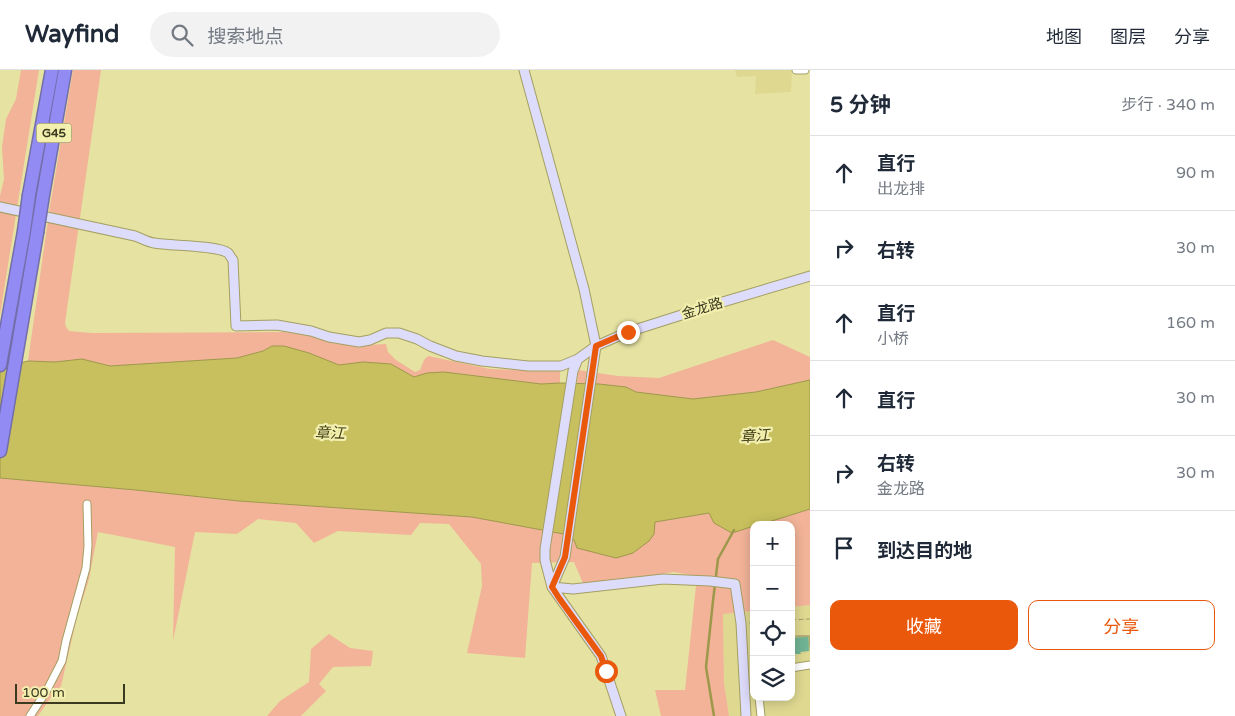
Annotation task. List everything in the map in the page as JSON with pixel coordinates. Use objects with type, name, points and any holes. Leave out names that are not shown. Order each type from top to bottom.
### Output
[{"type":"highway","name":"G45","points":[[0,365],[52,70]]},
{"type":"highway","name":"G45","points":[[0,451],[65,70]]},
{"type":"street","points":[[524,70],[576,260],[596,346],[565,557],[552,587]]},
{"type":"street","points":[[796,70],[805,70]]},
{"type":"street","name":"金龙路","points":[[0,207],[135,236],[152,243],[211,248],[228,253],[233,260],[236,326],[277,325],[359,342],[370,340],[386,333],[399,333],[456,356],[519,365],[560,366],[578,358],[596,346],[628,332],[810,276]]},
{"type":"street","points":[[578,358],[573,371],[545,560],[552,587],[601,656],[621,716]]},
{"type":"street","points":[[30,716],[47,690],[62,660],[86,568],[88,546],[87,504]]},
{"type":"street","points":[[552,587],[573,589],[663,579],[735,584],[741,623],[746,716]]},
{"type":"street","points":[[795,668],[810,666]]},
{"type":"street","points":[[760,701],[761,716]]},
{"type":"path","points":[[795,620],[810,618]]},
{"type":"shaded area","points":[[21,70],[39,70],[0,315],[0,196],[4,179],[2,147],[6,119],[16,99]]},
{"type":"shaded area","points":[[73,70],[101,70],[65,323],[69,331],[92,333],[284,332],[307,335],[332,343],[347,345],[386,344],[388,352],[396,360],[415,372],[420,370],[428,356],[490,369],[560,370],[560,383],[541,384],[444,372],[427,373],[414,377],[391,364],[363,362],[339,365],[309,353],[284,346],[272,346],[263,351],[237,358],[110,366],[82,359],[55,362],[28,361],[50,206]]},
{"type":"shaded area","points":[[735,70],[792,70],[791,92],[755,94],[756,76],[737,77]]},
{"type":"shaded area","points":[[773,340],[810,357],[810,380],[756,392],[693,399],[636,392],[626,387],[577,384],[578,370],[618,376],[659,378]]},
{"type":"shaded area","points":[[0,478],[239,501],[472,517],[569,535],[574,540],[655,522],[710,513],[732,533],[750,527],[750,611],[723,614],[724,683],[729,716],[661,716],[655,690],[685,690],[697,576],[673,572],[585,588],[574,562],[532,563],[525,658],[467,653],[482,586],[481,564],[449,524],[420,523],[411,535],[338,531],[314,543],[296,523],[258,519],[237,534],[195,532],[173,641],[175,547],[98,532],[89,579],[77,617],[61,686],[38,716],[0,716]]},
{"type":"shaded area","points":[[810,509],[810,605],[795,607],[795,521],[772,521]]},
{"type":"shaded area","points":[[810,605],[810,716],[729,716],[724,683],[723,614],[750,611],[750,701],[795,701],[795,607]]},
{"type":"shaded area","points":[[329,634],[350,648],[373,651],[371,666],[333,667],[319,684],[326,691],[301,716],[267,716],[280,701],[309,682],[311,649]]},
{"type":"water","name":"章江","points":[[272,346],[284,346],[309,353],[339,365],[363,362],[391,364],[414,377],[427,373],[444,372],[541,384],[599,384],[626,387],[636,392],[693,399],[756,392],[810,380],[810,509],[772,521],[750,521],[750,527],[732,533],[714,523],[709,513],[655,522],[654,534],[649,541],[633,553],[616,558],[577,548],[574,540],[569,535],[472,517],[239,501],[0,478],[0,368],[28,361],[55,362],[82,359],[110,366],[237,358],[263,351]]},
{"type":"building","points":[[808,637],[809,651],[795,654],[795,638]]},
{"type":"waterway","points":[[714,716],[706,667],[713,601],[718,559],[734,530]]},
{"type":"route","points":[[606,671],[601,656],[552,587],[565,557],[596,346],[628,332]]}]
